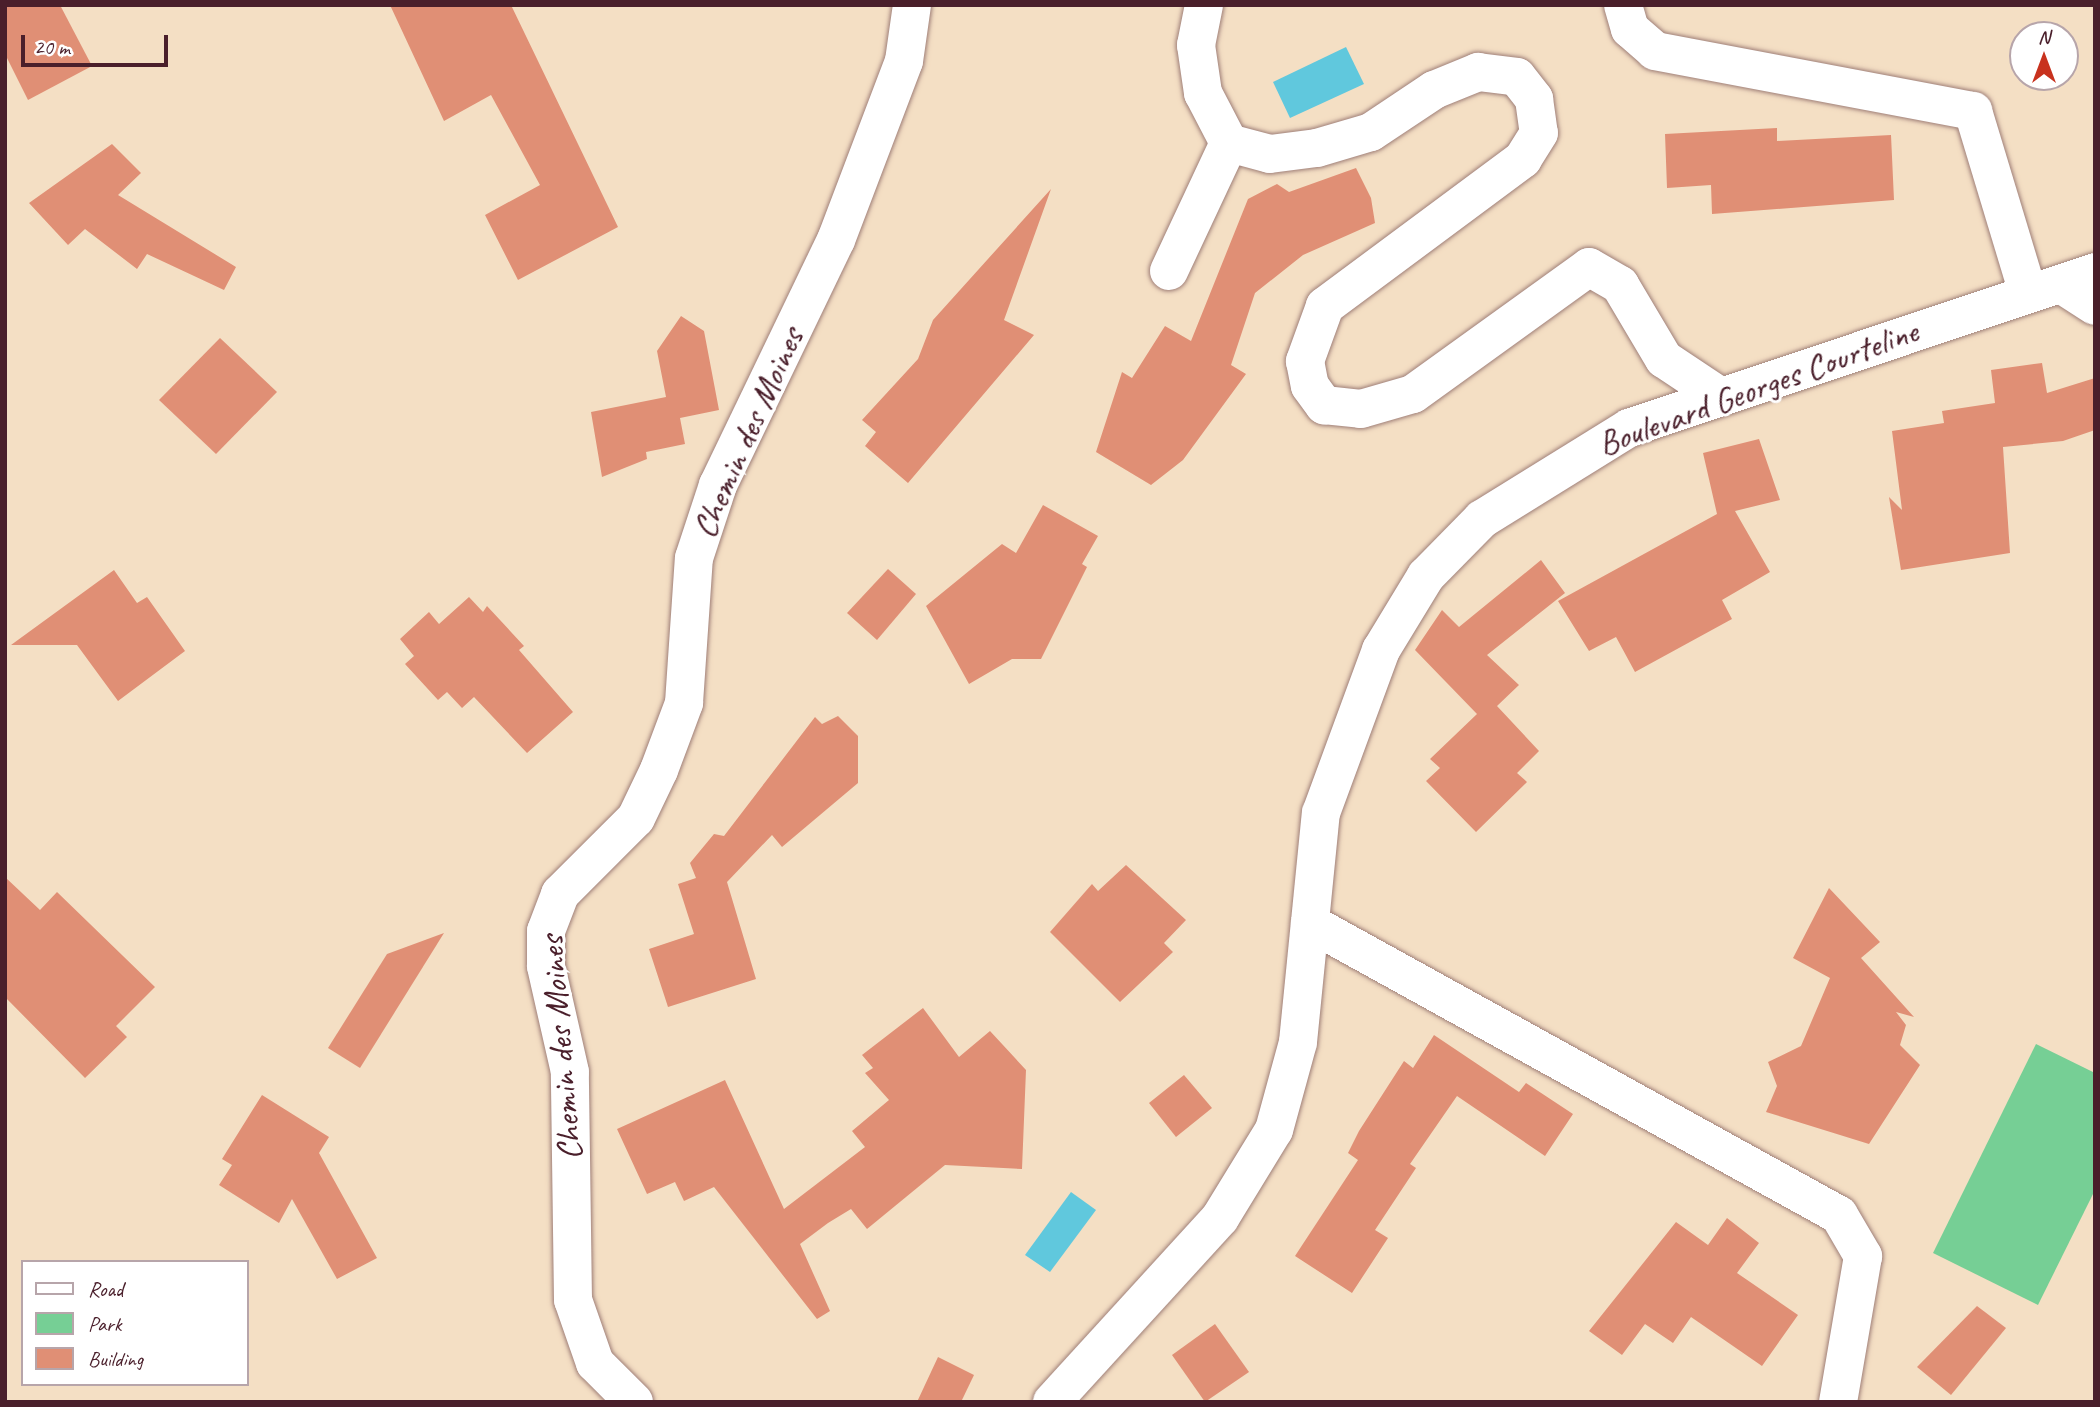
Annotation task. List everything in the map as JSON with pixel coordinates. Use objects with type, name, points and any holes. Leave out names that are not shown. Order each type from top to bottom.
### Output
[{"type":"street","name":"Chemin des Moines","points":[[634,1402],[595,1363],[573,1300],[570,1072],[546,966],[545,931],[560,894],[636,818],[659,770],[684,703],[694,558],[718,485],[836,240],[904,61],[912,5]]},
{"type":"street","points":[[1204,5],[1196,45],[1203,93],[1229,144],[1270,154],[1317,148],[1371,132],[1434,90],[1478,72],[1517,78],[1534,99],[1539,133],[1523,159],[1325,306],[1305,361],[1310,386],[1324,405],[1361,409],[1413,394],[1589,267],[1620,285],[1664,359],[1718,395]]},
{"type":"street","points":[[1622,5],[1630,29],[1656,51],[1973,111],[2061,283],[2095,306]]},
{"type":"street","points":[[1169,271],[1229,144]]},
{"type":"street","name":"Boulevard Georges Courteline","points":[[1052,1402],[1220,1219],[1274,1130],[1298,1042],[1321,813],[1348,730],[1381,650],[1426,576],[1482,519],[1550,471],[1629,428],[1718,395],[2061,283]]},
{"type":"street","points":[[1310,923],[1839,1215],[1863,1256],[1838,1402]]},
{"type":"green space","points":[[2036,1044],[2095,1073],[2095,1190],[2038,1305],[1933,1253]]},
{"type":"water","points":[[1346,47],[1364,84],[1290,118],[1273,82]]},
{"type":"water","points":[[1071,1192],[1096,1210],[1050,1272],[1025,1255]]},
{"type":"building","points":[[5,5],[60,5],[92,66],[28,100],[5,54]]},
{"type":"building","points":[[390,5],[511,5],[618,227],[518,280],[485,215],[540,185],[491,95],[444,121]]},
{"type":"building","points":[[1777,128],[1777,141],[1891,135],[1894,200],[1712,214],[1711,185],[1667,188],[1665,134]]},
{"type":"building","points":[[112,144],[141,173],[118,195],[236,267],[224,290],[147,254],[137,269],[85,229],[68,245],[29,203]]},
{"type":"building","points":[[1356,168],[1371,198],[1375,223],[1303,255],[1255,293],[1231,365],[1246,374],[1183,460],[1151,485],[1096,452],[1122,372],[1132,378],[1165,326],[1191,341],[1248,199],[1277,184],[1289,192]]},
{"type":"building","points":[[1051,189],[1004,320],[1034,335],[908,483],[865,446],[876,432],[862,420],[918,359],[933,320]]},
{"type":"building","points":[[681,316],[704,331],[719,410],[680,418],[685,444],[646,452],[647,459],[602,477],[591,412],[666,397],[657,351]]},
{"type":"building","points":[[220,338],[277,392],[216,454],[159,400]]},
{"type":"building","points":[[2042,363],[2047,393],[2095,378],[2095,430],[2063,441],[2003,447],[2010,553],[1901,570],[1889,497],[1902,510],[1892,431],[1944,423],[1942,411],[1995,403],[1991,370]]},
{"type":"building","points":[[1759,439],[1780,500],[1735,511],[1770,572],[1722,600],[1732,619],[1635,672],[1616,637],[1589,651],[1558,601],[1717,514],[1703,453]]},
{"type":"building","points":[[1043,505],[1098,536],[1082,564],[1087,567],[1041,659],[1012,659],[969,684],[926,606],[1002,544],[1016,553]]},
{"type":"building","points":[[1541,560],[1565,593],[1487,655],[1519,685],[1497,706],[1539,751],[1517,773],[1527,782],[1476,832],[1426,781],[1440,768],[1430,759],[1477,714],[1415,650],[1442,610],[1459,627]]},
{"type":"building","points":[[888,569],[916,594],[877,640],[847,613]]},
{"type":"building","points":[[114,570],[137,603],[147,597],[185,651],[118,701],[77,645],[11,645]]},
{"type":"building","points":[[469,597],[483,612],[487,606],[524,646],[519,650],[573,712],[527,753],[474,697],[462,708],[447,692],[438,700],[405,664],[414,656],[400,639],[429,612],[439,624]]},
{"type":"building","points":[[838,716],[858,736],[858,783],[782,847],[772,835],[727,882],[756,979],[668,1007],[649,949],[694,934],[678,884],[696,878],[690,863],[714,834],[724,836],[815,717],[822,724]]},
{"type":"building","points":[[1126,865],[1186,920],[1164,943],[1173,952],[1120,1002],[1050,932],[1092,884],[1098,891]]},
{"type":"building","points":[[5,877],[40,910],[57,892],[155,987],[116,1026],[127,1037],[85,1078],[5,997]]},
{"type":"building","points":[[1829,888],[1880,942],[1861,958],[1914,1017],[1896,1012],[1906,1025],[1900,1045],[1920,1065],[1869,1144],[1766,1112],[1777,1086],[1768,1062],[1801,1046],[1830,978],[1793,958]]},
{"type":"building","points":[[444,933],[360,1068],[328,1048],[387,954]]},
{"type":"building","points":[[923,1008],[959,1057],[990,1031],[1026,1070],[1022,1169],[945,1165],[867,1229],[851,1209],[828,1223],[800,1244],[830,1311],[817,1319],[714,1187],[684,1201],[675,1182],[647,1194],[617,1129],[725,1080],[784,1209],[865,1147],[852,1131],[889,1100],[865,1073],[873,1068],[862,1055]]},
{"type":"building","points":[[1434,1035],[1519,1092],[1526,1083],[1573,1114],[1545,1156],[1457,1096],[1410,1164],[1416,1168],[1375,1230],[1388,1238],[1352,1293],[1295,1256],[1358,1160],[1348,1153],[1359,1131],[1404,1061],[1413,1068]]},
{"type":"building","points":[[1184,1075],[1212,1108],[1176,1137],[1149,1103]]},
{"type":"building","points":[[262,1095],[329,1137],[319,1153],[377,1258],[337,1279],[292,1199],[279,1223],[219,1185],[232,1165],[222,1159]]},
{"type":"building","points":[[1727,1218],[1759,1243],[1737,1273],[1798,1315],[1762,1366],[1691,1317],[1673,1343],[1645,1324],[1622,1355],[1589,1331],[1676,1222],[1708,1245]]},
{"type":"building","points":[[1977,1306],[2006,1328],[1951,1395],[1917,1367]]},
{"type":"building","points":[[1215,1324],[1249,1372],[1205,1402],[1172,1355]]},
{"type":"building","points":[[938,1357],[974,1375],[961,1402],[917,1402]]}]
